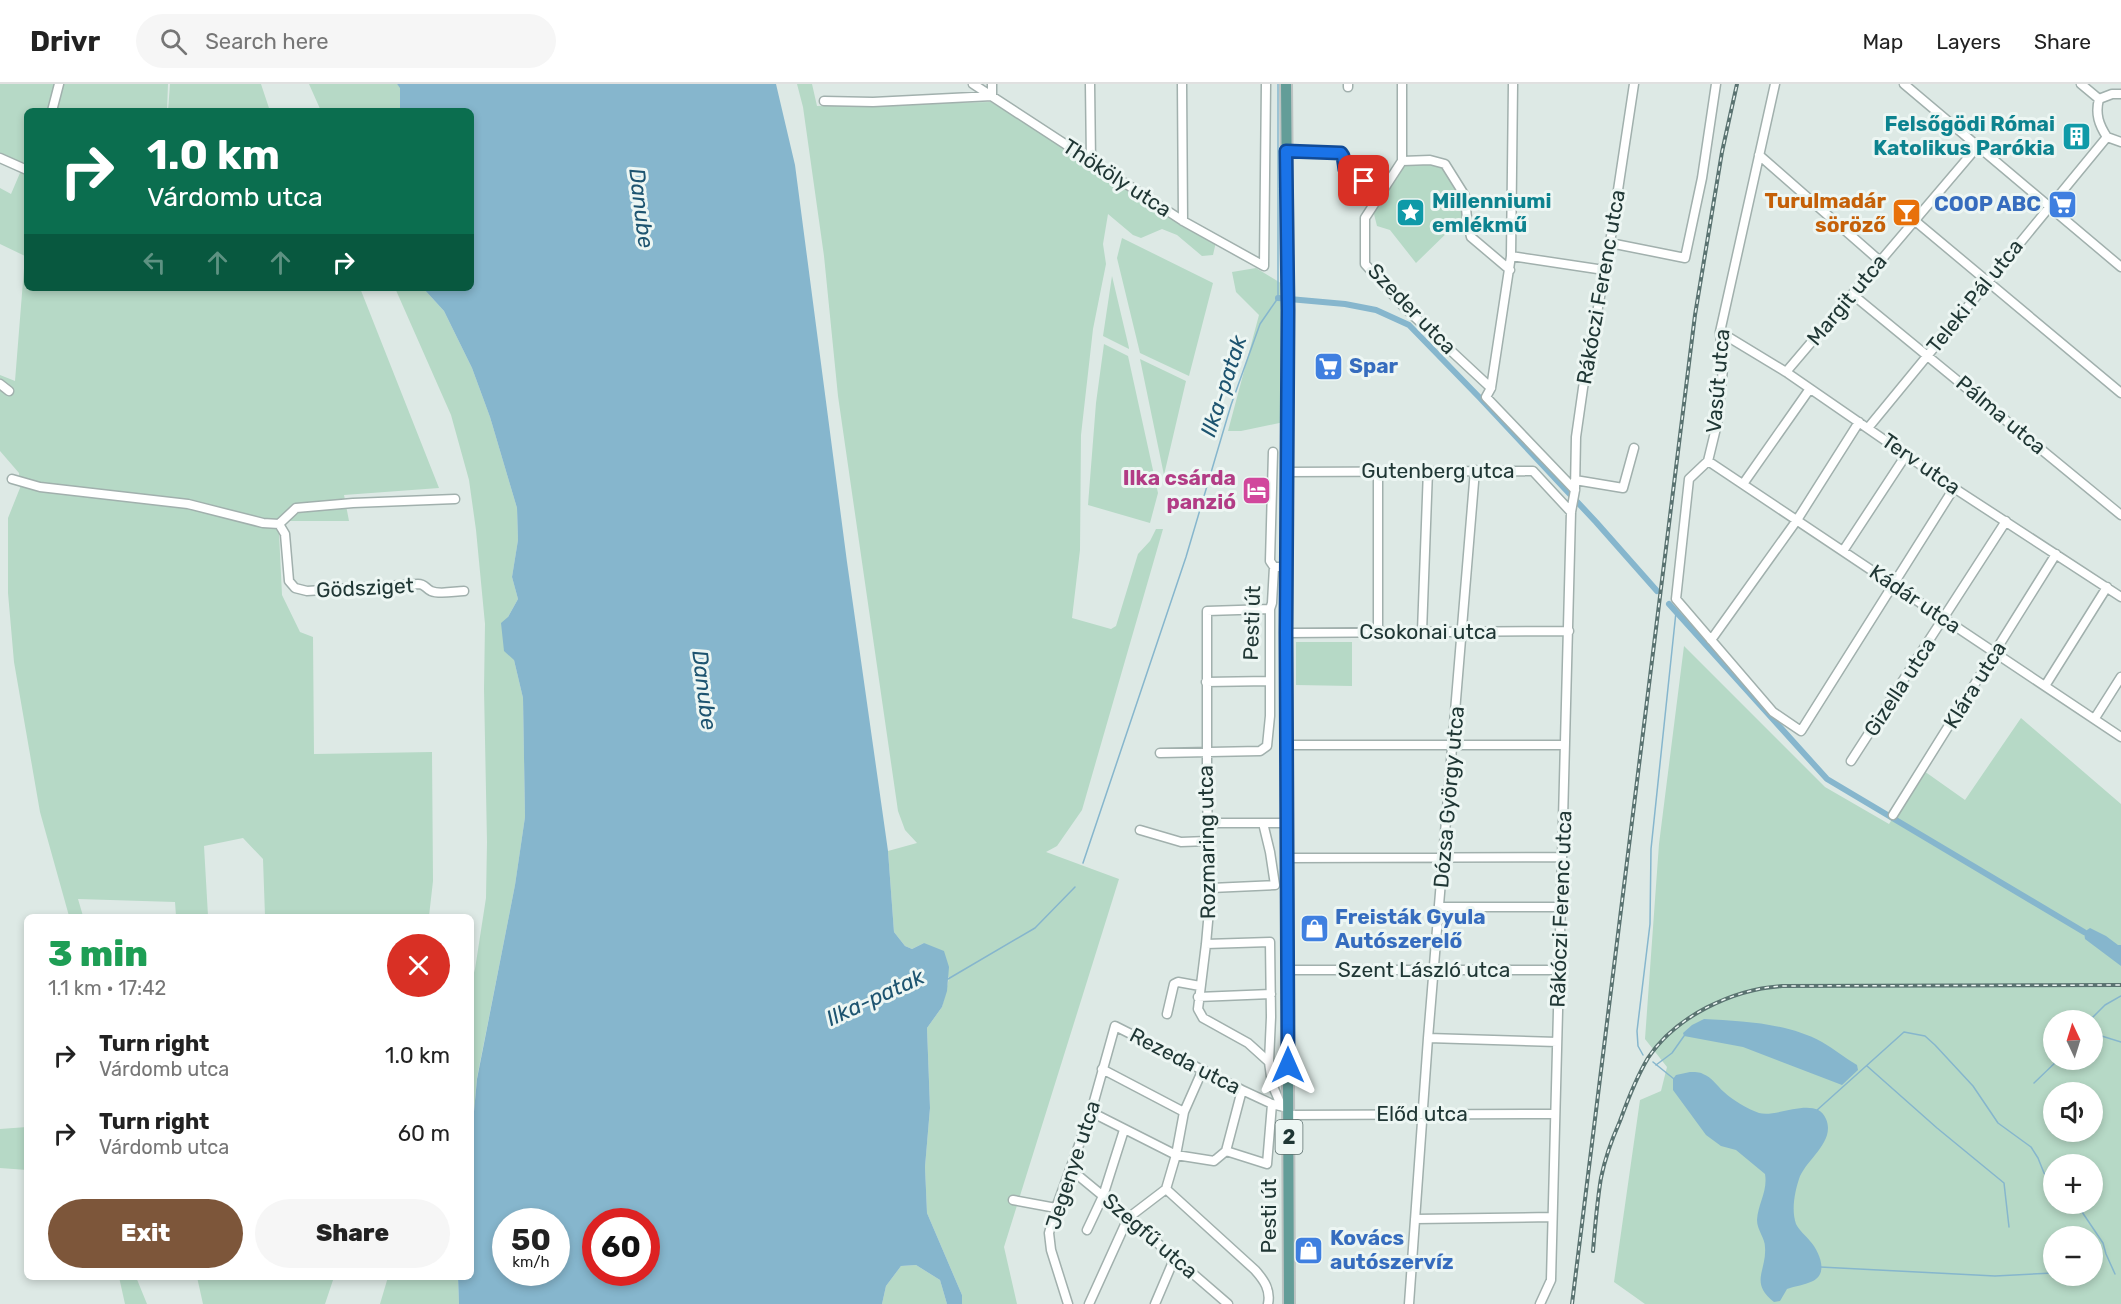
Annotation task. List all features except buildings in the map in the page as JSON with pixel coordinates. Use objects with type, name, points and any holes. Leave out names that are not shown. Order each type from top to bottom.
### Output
[{"type":"main road","name":"Pesti út","points":[[1286,84],[1288,970],[1283,1108],[1289,1304]]},
{"type":"street","points":[[53,108],[58,84]]},
{"type":"street","name":"Thököly utca","points":[[974,84],[1183,221],[1264,266],[1266,84]]},
{"type":"street","points":[[824,101],[873,102],[992,96],[992,84]]},
{"type":"street","points":[[1090,84],[1091,161]]},
{"type":"street","points":[[1182,84],[1183,221]]},
{"type":"street","points":[[1402,84],[1402,161],[1430,160],[1445,164],[1465,196],[1471,237],[1510,270]]},
{"type":"street","points":[[1513,84],[1512,256],[1491,388],[1486,397],[1575,490]]},
{"type":"street","name":"Rákóczi Ferenc utca","points":[[1540,1304],[1551,1280],[1571,512],[1575,490],[1576,437],[1610,243],[1634,84]]},
{"type":"street","points":[[1610,243],[1685,258],[1702,178],[1716,84]]},
{"type":"street","name":"Vasút utca","points":[[1775,84],[1720,332],[1724,369],[1718,424],[1708,461],[1689,479],[1676,599],[1773,712],[1801,731],[1894,585]]},
{"type":"street","points":[[1904,84],[2121,267]]},
{"type":"street","points":[[2080,84],[2099,99]]},
{"type":"street","points":[[2099,99],[2112,94],[2121,94]]},
{"type":"street","points":[[2099,99],[2096,110],[2100,125],[2107,137],[2121,142]]},
{"type":"street","name":"Teleki Pál utca","points":[[1868,428],[2107,137]]},
{"type":"street","name":"Margit utca","points":[[1786,372],[1978,146]]},
{"type":"street","points":[[1286,151],[1341,153],[1345,170],[1382,191]]},
{"type":"street","points":[[1758,155],[1880,261]]},
{"type":"street","points":[[0,158],[24,169]]},
{"type":"street","name":"Szeder utca","points":[[1402,161],[1365,218],[1365,264],[1405,308],[1491,388]]},
{"type":"street","points":[[1914,220],[2121,393]]},
{"type":"street","points":[[1512,256],[1604,270]]},
{"type":"street","name":"Pálma utca","points":[[1852,294],[1928,354],[2121,515]]},
{"type":"street","name":"Terv utca","points":[[1720,332],[1786,372],[1954,488],[2121,597]]},
{"type":"street","points":[[0,384],[9,391]]},
{"type":"street","points":[[1743,484],[1809,390]]},
{"type":"street","points":[[1711,640],[1797,520],[1859,422]]},
{"type":"street","points":[[1575,480],[1623,488],[1634,448]]},
{"type":"street","name":"Pesti út","points":[[1206,753],[1260,751],[1267,746],[1270,716],[1270,609],[1274,567],[1270,561],[1273,452]]},
{"type":"street","points":[[1843,551],[1906,455]]},
{"type":"street","name":"Kádár utca","points":[[1708,461],[2121,737]]},
{"type":"street","points":[[1422,632],[1428,470]]},
{"type":"street","name":"Dózsa György utca","points":[[1409,1304],[1428,1038],[1475,470]]},
{"type":"street","points":[[1378,471],[1378,632]]},
{"type":"street","name":"Gutenberg utca","points":[[1287,472],[1533,471],[1571,512]]},
{"type":"street","points":[[12,479],[40,487],[188,504],[263,523],[279,524],[296,508],[363,502],[455,499]]},
{"type":"street","points":[[1894,585],[1954,488]]},
{"type":"street","name":"Gizella utca","points":[[1851,761],[2006,521]]},
{"type":"street","name":"Gödsziget","points":[[279,524],[285,534],[289,581],[295,588],[307,591],[423,584],[431,591],[438,593],[464,591]]},
{"type":"street","name":"Klára utca","points":[[1893,815],[2056,554]]},
{"type":"street","points":[[1274,567],[1287,567]]},
{"type":"street","points":[[2045,686],[2107,587]]},
{"type":"street","name":"Rozmaring utca","points":[[1198,997],[1211,888],[1207,823],[1207,611],[1270,609]]},
{"type":"street","name":"Csokonai utca","points":[[1286,633],[1569,631]]},
{"type":"street","points":[[2095,718],[2121,677]]},
{"type":"street","points":[[1206,682],[1269,681]]},
{"type":"street","points":[[1287,745],[1565,745]]},
{"type":"street","points":[[1160,753],[1206,753]]},
{"type":"street","points":[[1207,823],[1287,823]]},
{"type":"street","points":[[1211,888],[1275,885],[1263,823]]},
{"type":"street","points":[[1140,830],[1181,842],[1208,841]]},
{"type":"street","points":[[1288,858],[1562,857]]},
{"type":"street","points":[[1440,907],[1561,907]]},
{"type":"street","points":[[1206,944],[1270,942],[1269,1062],[1272,1084],[1283,1108],[1267,1164],[1226,1151]]},
{"type":"street","name":"Szent László utca","points":[[1288,970],[1560,970]]},
{"type":"street","points":[[1167,1014],[1174,984],[1178,982],[1200,986]]},
{"type":"street","points":[[1269,1062],[1248,1043],[1203,1018],[1198,1009],[1198,997],[1271,994]]},
{"type":"street","name":"Rezeda utca","points":[[1115,1026],[1242,1090],[1283,1108]]},
{"type":"street","name":"Jegenye utca","points":[[1068,1304],[1051,1250],[1049,1233],[1091,1112],[1115,1026]]},
{"type":"street","points":[[1428,1038],[1557,1042]]},
{"type":"street","points":[[1102,1069],[1184,1112]]},
{"type":"street","points":[[1089,1304],[1128,1218],[1166,1189],[1176,1155],[1184,1112],[1203,1069]]},
{"type":"street","points":[[1091,1112],[1176,1155],[1214,1161],[1226,1151],[1242,1090]]},
{"type":"street","name":"Előd utca","points":[[1283,1108],[1423,1114],[1554,1114]]},
{"type":"street","points":[[1087,1230],[1103,1196],[1124,1130]]},
{"type":"street","name":"Szegfű utca","points":[[1069,1173],[1080,1177],[1103,1196],[1175,1257],[1223,1302]]},
{"type":"street","points":[[1166,1189],[1265,1281],[1268,1304]]},
{"type":"street","points":[[1013,1200],[1056,1208]]},
{"type":"street","points":[[1415,1220],[1552,1217]]},
{"type":"street","points":[[1155,1304],[1175,1257]]},
{"type":"green space","points":[[0,84],[168,84],[167,108],[24,108],[24,256],[0,244],[0,188],[11,194],[23,166],[0,153]]},
{"type":"green space","points":[[170,84],[261,84],[269,108],[168,108]]},
{"type":"green space","points":[[309,84],[397,84],[400,87],[400,108],[320,108]]},
{"type":"green space","points":[[797,84],[812,84],[817,106],[991,102],[1216,242],[1213,255],[1202,256],[1177,235],[1162,229],[1141,238],[1133,235],[1108,214],[1103,244],[1106,264],[1093,329],[1081,435],[1080,550],[1072,618],[1111,629],[1116,626],[1138,554],[1150,541],[1156,529],[1163,529],[1082,810],[1057,846],[1046,852],[1119,879],[1004,1247],[1017,1304],[962,1304],[962,1295],[927,1213],[925,1167],[930,1108],[927,1028],[942,1007],[949,978],[924,943],[912,949],[905,946],[894,932],[888,851],[917,843],[905,830],[898,811],[838,396],[824,256],[803,107]]},
{"type":"green space","points":[[1402,161],[1445,164],[1465,196],[1467,219],[1456,224],[1416,263],[1390,230],[1377,226],[1372,206]]},
{"type":"green space","points":[[1122,238],[1213,283],[1189,376],[1140,353],[1117,258]]},
{"type":"green space","points":[[24,268],[24,291],[361,291],[439,488],[344,495],[349,521],[273,521],[279,533],[282,595],[300,632],[313,637],[314,754],[432,752],[433,881],[429,914],[265,914],[263,859],[243,838],[204,846],[208,914],[176,914],[175,902],[78,899],[82,914],[68,914],[40,812],[14,662],[8,593],[8,518],[20,488],[19,473],[0,451],[0,375],[15,381]]},
{"type":"green space","points":[[1256,268],[1284,285],[1284,422],[1241,431],[1228,431],[1259,315],[1236,292],[1232,272]]},
{"type":"green space","points":[[1112,276],[1129,348],[1129,349],[1103,336]]},
{"type":"green space","points":[[396,291],[426,291],[444,311],[472,368],[490,417],[517,508],[518,540],[512,577],[518,599],[508,617],[514,660],[523,698],[525,817],[515,885],[477,1078],[474,1111],[474,972],[486,898],[485,624],[469,480],[451,415]]},
{"type":"green space","points":[[1104,344],[1128,356],[1158,493],[1150,523],[1088,505],[1096,403]]},
{"type":"green space","points":[[1140,359],[1186,381],[1164,475]]},
{"type":"green space","points":[[1296,642],[1352,642],[1352,686],[1296,685]]},
{"type":"green space","points":[[1684,646],[1825,787],[1889,824],[1924,771],[1965,800],[2021,718],[2121,804],[2121,1304],[1645,1304],[1614,1282],[1640,1100],[1661,1091],[1667,1067],[1645,1039],[1659,844]]},
{"type":"green space","points":[[24,1127],[24,1170],[0,1168],[0,1129]]},
{"type":"green space","points":[[916,1265],[940,1280],[947,1304],[882,1304],[886,1286],[901,1266]]},
{"type":"green space","points":[[120,1280],[137,1280],[147,1304],[125,1304]]},
{"type":"green space","points":[[198,1280],[333,1280],[325,1304],[203,1304]]},
{"type":"green space","points":[[387,1280],[458,1280],[459,1304],[380,1304]]},
{"type":"water","name":"Danube","points":[[397,84],[776,84],[795,165],[847,562],[888,851],[894,932],[905,946],[912,949],[924,943],[944,951],[949,967],[947,991],[942,1007],[927,1028],[930,1108],[925,1167],[927,1213],[962,1295],[962,1304],[947,1304],[940,1280],[916,1265],[901,1266],[886,1286],[882,1304],[459,1304],[458,1280],[474,1280],[474,1112],[477,1079],[515,885],[525,817],[523,698],[514,660],[504,651],[501,623],[508,617],[518,599],[512,577],[518,540],[517,508],[490,417],[472,368],[444,311],[426,291],[474,291],[474,108],[400,108],[400,88]]},
{"type":"water","points":[[2090,928],[2121,945],[2121,966],[2085,939],[2084,932]]},
{"type":"water","points":[[1704,1019],[1749,1022],[1794,1031],[1826,1045],[1857,1065],[1858,1070],[1842,1085],[1743,1047],[1684,1036],[1683,1033],[1692,1025]]},
{"type":"water","points":[[1690,1072],[1706,1075],[1731,1098],[1759,1113],[1767,1114],[1805,1108],[1821,1112],[1826,1119],[1827,1135],[1802,1172],[1794,1207],[1796,1224],[1819,1256],[1821,1273],[1807,1284],[1787,1289],[1780,1301],[1774,1302],[1767,1295],[1761,1282],[1765,1247],[1757,1220],[1765,1186],[1765,1174],[1736,1150],[1721,1146],[1706,1135],[1673,1090],[1673,1079],[1676,1075]]},
{"type":"waterway","name":"Ilka-patak","points":[[1083,863],[1186,557],[1231,405],[1260,324],[1278,298],[1278,84]]},
{"type":"waterway","points":[[1278,298],[1345,304],[1376,310],[1409,325],[1596,522],[1657,591]]},
{"type":"waterway","points":[[1669,604],[1827,779],[2084,932]]},
{"type":"waterway","points":[[1643,1055],[1638,1046],[1637,1031],[1650,924],[1651,849],[1676,612]]},
{"type":"waterway","name":"Ilka-patak","points":[[948,979],[1035,928],[1075,887]]},
{"type":"waterway","points":[[2100,1010],[2121,996]]},
{"type":"waterway","points":[[1816,1111],[1904,1032],[1925,1036],[1973,1086],[1998,1123],[2031,1147],[2043,1170]]},
{"type":"waterway","points":[[1656,1065],[1672,1053],[1684,1036]]},
{"type":"waterway","points":[[2103,1036],[2121,1042]]},
{"type":"waterway","points":[[1653,1062],[1674,1079]]},
{"type":"waterway","points":[[1867,1066],[2004,1183],[2009,1227]]},
{"type":"waterway","points":[[2034,1083],[2048,1070]]},
{"type":"waterway","points":[[2083,1214],[2103,1243],[2115,1274]]},
{"type":"waterway","points":[[1820,1267],[1995,1276],[2043,1274]]},
{"type":"railway","points":[[1572,1304],[1695,315],[1722,152],[1737,84]]},
{"type":"railway","points":[[1593,1251],[1603,1171],[1636,1081],[1648,1058],[1660,1043],[1674,1029],[1707,1007],[1744,993],[1782,986],[2121,985]]},
{"type":"place","name":"Felsőgödi Római Katolikus Parókia","points":[[2076,136]]},
{"type":"place","name":"COOP ABC","points":[[2062,204]]},
{"type":"place","name":"Millenniumi emlékmű","points":[[1411,213]]},
{"type":"place","name":"Turulmadár söröző","points":[[1907,213]]},
{"type":"place","name":"Spar","points":[[1328,366]]},
{"type":"place","name":"Ilka csárda panzió","points":[[1257,490]]},
{"type":"place","name":"Freisták Gyula Autószerelő","points":[[1314,929]]},
{"type":"place","name":"Kovács autószervíz","points":[[1309,1250]]},
{"type":"route","points":[[1288,1065],[1286,151],[1341,153],[1345,170],[1364,181]]}]
